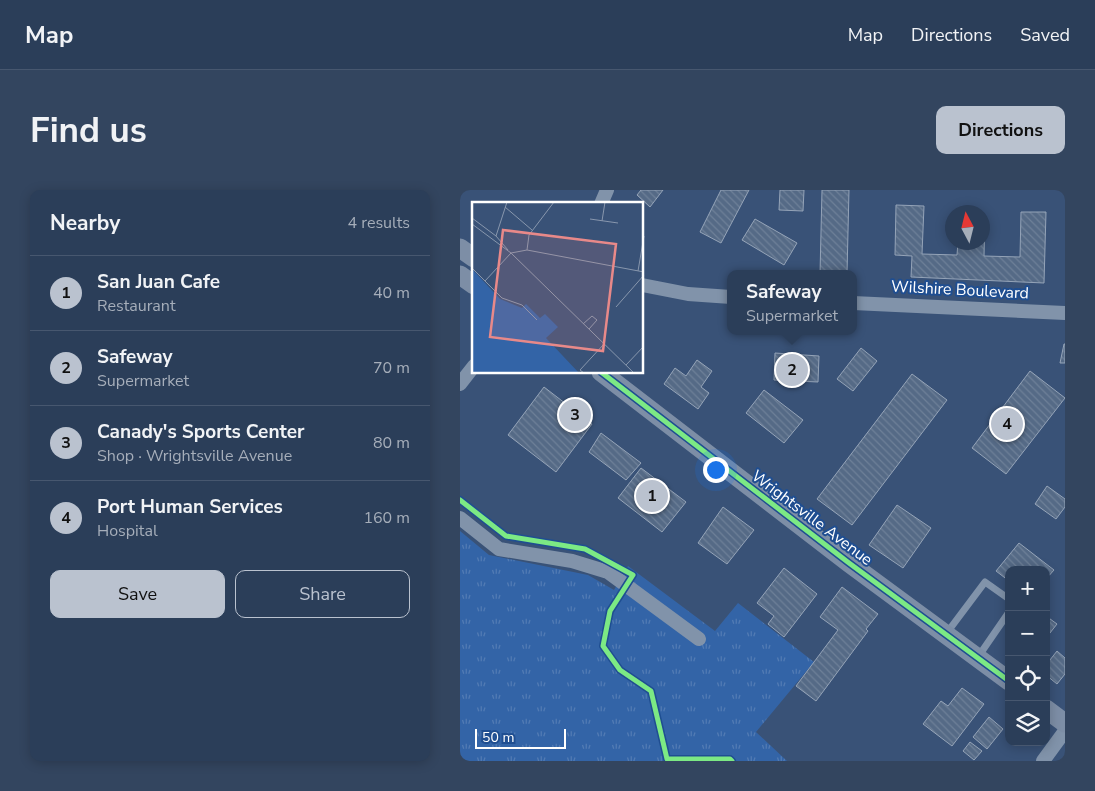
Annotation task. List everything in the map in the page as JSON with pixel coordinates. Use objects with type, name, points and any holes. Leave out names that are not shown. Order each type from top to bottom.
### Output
[{"type":"street","points":[[603,202],[607,190]]},
{"type":"street","points":[[460,248],[472,257]]},
{"type":"street","points":[[460,275],[472,284]]},
{"type":"street","points":[[644,285],[688,294],[727,297]]},
{"type":"street","name":"Wilshire Boulevard","points":[[857,303],[1065,313]]},
{"type":"street","points":[[460,384],[472,369]]},
{"type":"street","name":"Wrightsville Avenue","points":[[604,374],[1005,678]]},
{"type":"street","points":[[460,518],[499,549],[572,561],[608,572],[699,639]]},
{"type":"street","points":[[1050,712],[1065,723]]},
{"type":"street","points":[[1043,761],[1065,731]]},
{"type":"lane","points":[[946,634],[985,582],[1005,596]]},
{"type":"lane","points":[[977,658],[1005,618]]},
{"type":"green space","points":[[460,531],[489,555],[588,575],[614,590],[628,566],[715,631],[738,603],[814,662],[756,732],[787,761],[460,761]]},
{"type":"building","points":[[641,190],[663,190],[650,207],[637,195]]},
{"type":"building","points":[[721,190],[749,190],[721,243],[700,232]]},
{"type":"building","points":[[780,190],[804,190],[803,211],[779,210]]},
{"type":"building","points":[[822,190],[849,190],[847,270],[820,270]]},
{"type":"building","points":[[896,205],[924,206],[922,254],[957,255],[957,250],[984,250],[984,256],[1020,257],[1021,212],[1046,212],[1044,283],[911,277],[912,256],[895,255]]},
{"type":"building","points":[[755,219],[797,243],[784,265],[742,240]]},
{"type":"building","points":[[1064,344],[1065,363],[1060,363]]},
{"type":"building","points":[[861,348],[877,361],[853,391],[837,379]]},
{"type":"building","points":[[775,353],[819,356],[818,382],[774,380]]},
{"type":"building","points":[[697,360],[712,371],[701,387],[709,393],[698,409],[664,384],[675,368],[686,376]]},
{"type":"building","points":[[1030,371],[1065,398],[1006,474],[972,448]]},
{"type":"building","points":[[912,374],[947,400],[852,525],[817,499]]},
{"type":"building","points":[[544,387],[592,424],[556,472],[508,435]]},
{"type":"building","points":[[764,390],[803,420],[784,443],[746,413]]},
{"type":"building","points":[[601,433],[641,463],[626,480],[589,452]]},
{"type":"building","points":[[641,468],[686,502],[662,532],[618,498]]},
{"type":"building","points":[[1047,486],[1065,499],[1065,507],[1056,519],[1035,504]]},
{"type":"building","points":[[897,505],[931,528],[903,568],[869,545]]},
{"type":"building","points":[[723,507],[754,530],[727,564],[698,543]]},
{"type":"building","points":[[1019,543],[1049,566],[1005,566],[1005,578],[996,571]]},
{"type":"building","points":[[784,568],[817,594],[784,637],[768,624],[774,616],[757,603]]},
{"type":"building","points":[[842,587],[878,614],[866,629],[868,631],[816,701],[796,686],[838,630],[820,617]]},
{"type":"building","points":[[1050,619],[1057,624],[1050,633]]},
{"type":"building","points":[[1057,651],[1065,658],[1065,674],[1057,684],[1050,678],[1050,660]]},
{"type":"building","points":[[962,688],[984,704],[952,746],[923,724],[941,701],[948,706]]},
{"type":"building","points":[[989,717],[1003,729],[987,749],[973,737]]},
{"type":"building","points":[[970,742],[982,751],[974,760],[963,751]]},
{"type":"cycle path","points":[[604,374],[849,563],[1005,678]]},
{"type":"cycle path","points":[[460,500],[506,536],[585,549],[633,575],[610,611],[603,646],[620,670],[651,691],[667,759],[730,759],[732,761]]},
{"type":"place","name":"Safeway","points":[[792,370]]},
{"type":"place","name":"Canady's Sports Center","points":[[575,415]]},
{"type":"place","name":"Port Human Services","points":[[1007,424]]},
{"type":"place","name":"San Juan Cafe","points":[[652,496]]}]
